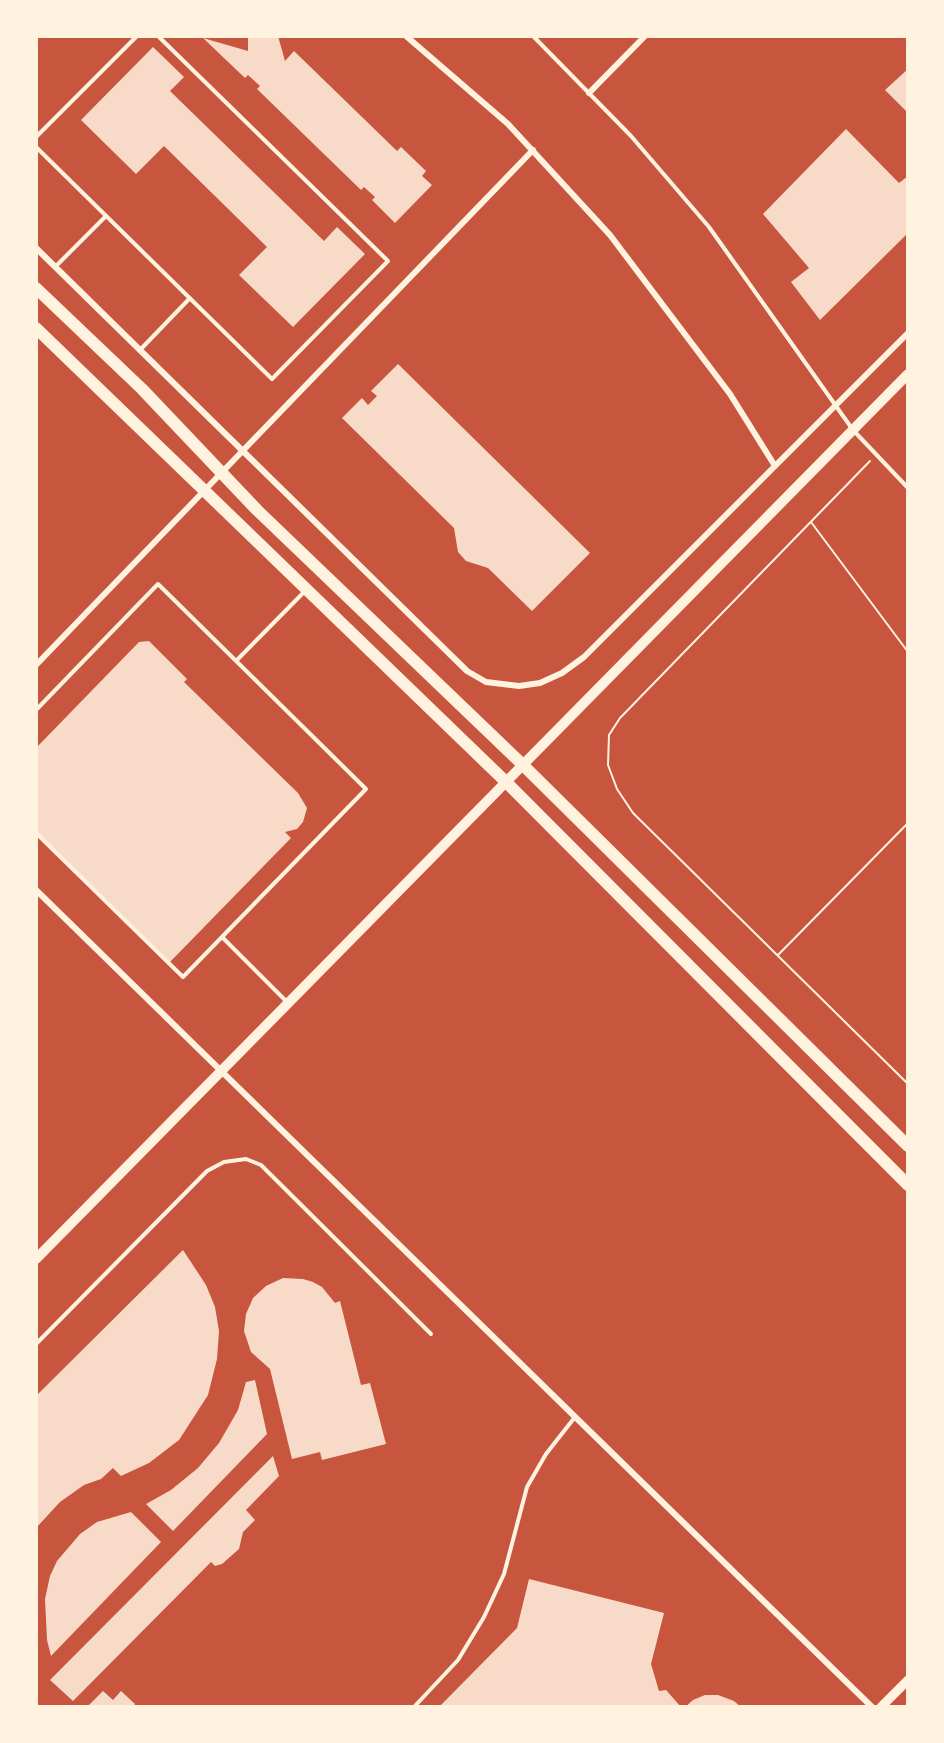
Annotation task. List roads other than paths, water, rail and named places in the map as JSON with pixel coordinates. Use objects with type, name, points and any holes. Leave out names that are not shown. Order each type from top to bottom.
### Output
[{"type":"main road","points":[[36,288],[142,389],[223,474],[524,766],[908,1146]]},
{"type":"main road","points":[[36,328],[507,783],[908,1185]]},
{"type":"main road","points":[[36,1259],[908,374]]},
{"type":"street","points":[[406,36],[508,124],[610,235],[658,294],[730,394],[775,466]]},
{"type":"street","points":[[589,93],[645,36]]},
{"type":"street","points":[[36,665],[223,474],[533,150]]},
{"type":"street","points":[[36,248],[467,671],[486,682],[519,686],[540,683],[562,674],[584,657],[908,333]]},
{"type":"street","points":[[36,890],[872,1707]]},
{"type":"street","points":[[881,1707],[908,1680]]},
{"type":"lane","points":[[36,137],[137,36]]},
{"type":"lane","points":[[36,147],[272,379],[388,261],[158,36]]},
{"type":"lane","points":[[533,36],[631,136],[709,227],[853,430],[908,488]]},
{"type":"lane","points":[[55,267],[106,216]]},
{"type":"lane","points":[[140,350],[190,298]]},
{"type":"lane","points":[[36,710],[158,585],[366,789],[183,977],[36,833]]},
{"type":"lane","points":[[237,661],[307,589]]},
{"type":"lane","points":[[222,937],[289,1003]]},
{"type":"lane","points":[[36,1344],[207,1171],[224,1162],[246,1159],[261,1165],[431,1334]]},
{"type":"lane","points":[[414,1707],[458,1660],[484,1617],[504,1574],[527,1487],[546,1454],[575,1416]]}]
